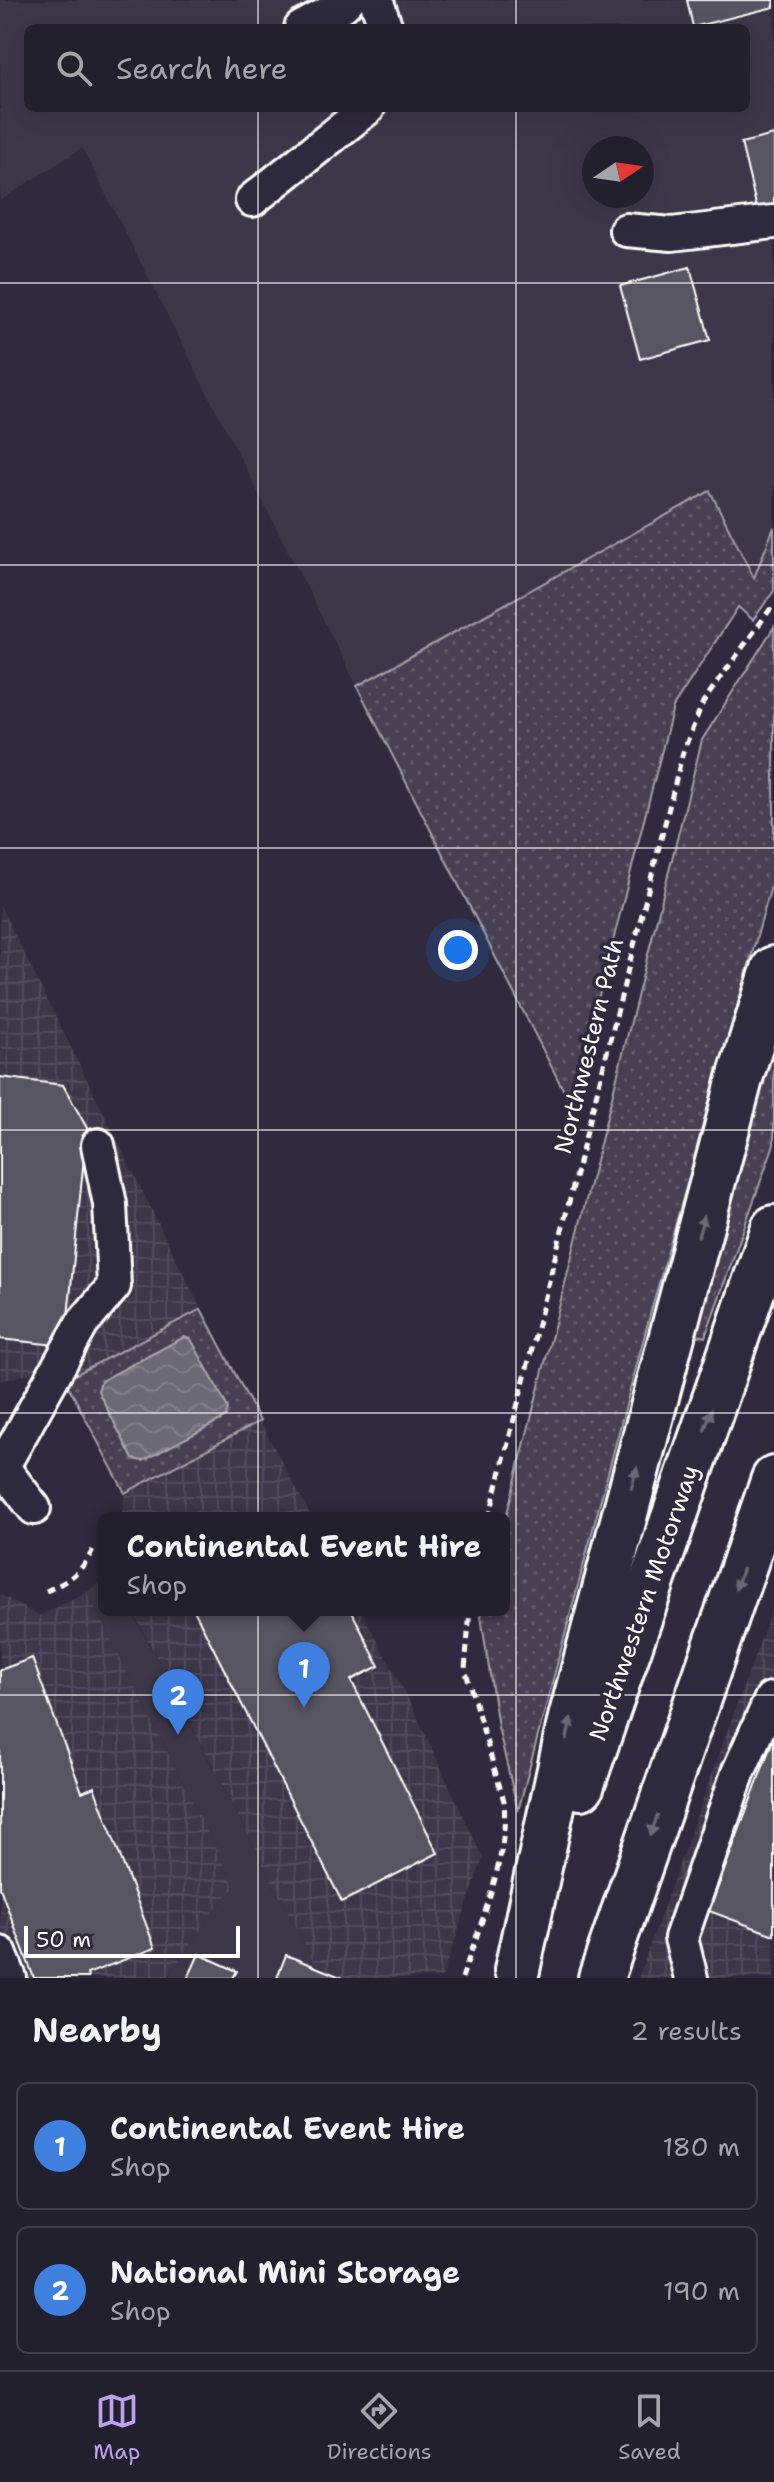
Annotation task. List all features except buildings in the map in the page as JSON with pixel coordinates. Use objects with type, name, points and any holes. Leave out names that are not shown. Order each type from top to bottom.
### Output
[{"type":"highway","points":[[516,1974],[575,1703],[741,1075],[774,969]]},
{"type":"highway","name":"Northwestern Motorway","points":[[516,1974],[774,1228]]},
{"type":"highway","points":[[601,1978],[774,1479]]},
{"type":"street","points":[[308,24],[348,0]]},
{"type":"street","points":[[376,0],[385,24]]},
{"type":"street","points":[[252,200],[363,112]]},
{"type":"street","points":[[626,230],[672,234],[774,222]]},
{"type":"street","points":[[34,1508],[2,1465],[82,1324],[114,1286],[110,1204],[98,1145]]},
{"type":"street","points":[[691,1978],[681,1938],[738,1773],[771,1699],[774,1700]]},
{"type":"street","points":[[0,1953],[10,1978]]},
{"type":"path","name":"Northwestern Path","points":[[491,1512],[683,752],[703,702],[774,604]]},
{"type":"path","points":[[46,1591],[78,1574],[95,1545]]},
{"type":"path","points":[[462,1978],[501,1851],[506,1823],[504,1801],[465,1669],[469,1616]]},
{"type":"shaded area","points":[[0,0],[774,0],[774,527],[755,579],[710,491],[357,686],[82,148],[0,201]]},
{"type":"shaded area","points":[[710,491],[754,578],[774,527],[774,591],[753,620],[738,607],[673,707],[571,1105],[357,686]]},
{"type":"shaded area","points":[[774,627],[774,876],[650,1315],[518,1811],[498,1727],[481,1616],[510,1616],[510,1512],[507,1512],[702,740]]},
{"type":"shaded area","points":[[0,905],[201,1309],[65,1380],[33,1373],[0,1381]]},
{"type":"shaded area","points":[[774,1028],[774,1144],[705,1337],[685,1332]]},
{"type":"shaded area","points":[[201,1309],[260,1421],[125,1493],[65,1380]]},
{"type":"shaded area","points":[[260,1421],[309,1512],[122,1512],[125,1493]]},
{"type":"shaded area","points":[[98,1584],[98,1614],[87,1592]]},
{"type":"shaded area","points":[[87,1592],[231,1878],[234,1888],[212,1913],[167,1978],[0,1978],[0,1594],[39,1616]]},
{"type":"shaded area","points":[[774,1604],[774,1978],[638,1978],[761,1638]]},
{"type":"shaded area","points":[[99,1616],[134,1616],[316,1967],[345,1978],[167,1978],[212,1913],[234,1888]]},
{"type":"shaded area","points":[[135,1616],[364,1616],[413,1708],[483,1858],[442,1978],[345,1978],[316,1967]]},
{"type":"water","points":[[184,1337],[191,1339],[228,1408],[226,1417],[143,1461],[133,1459],[98,1391],[101,1381]]},
{"type":"place","name":"Continental Event Hire","points":[[304,1708]]},
{"type":"place","name":"National Mini Storage","points":[[178,1735]]}]
